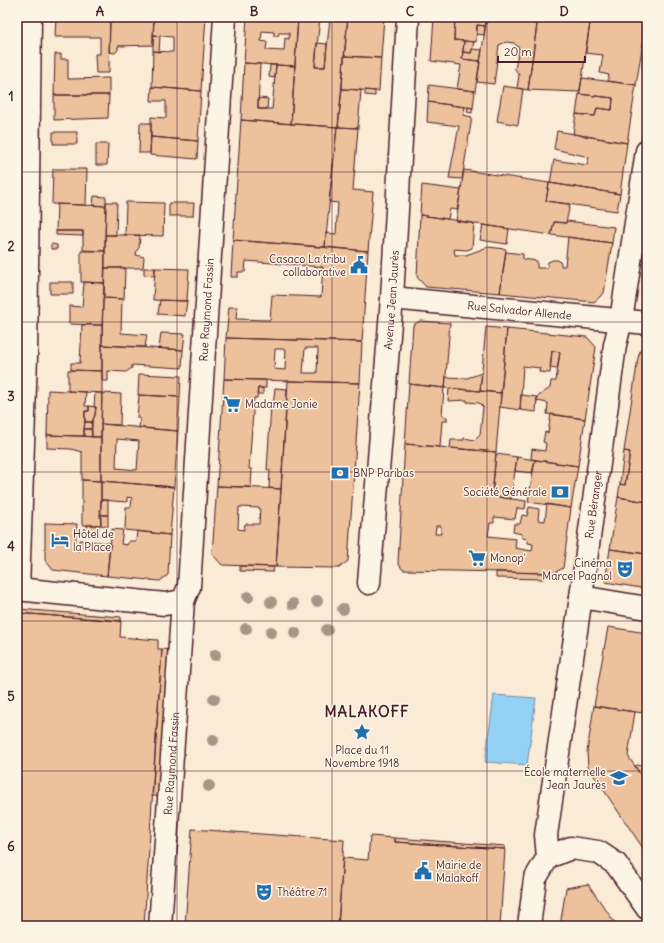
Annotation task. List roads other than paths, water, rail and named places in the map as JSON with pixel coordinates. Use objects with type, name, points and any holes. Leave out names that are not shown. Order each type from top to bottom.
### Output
[{"type":"street","points":[[30,17],[18,589],[166,604],[183,601]]},
{"type":"street","name":"Rue Raymond Fassin","points":[[160,926],[183,601],[189,587],[225,17]]},
{"type":"street","name":"Avenue Jean Jaurès","points":[[369,583],[392,298],[408,17]]},
{"type":"street","name":"Rue Béranger","points":[[548,857],[546,835],[581,597],[615,344],[621,320],[647,151]]},
{"type":"street","name":"Rue Salvador Allende","points":[[392,298],[647,323]]},
{"type":"street","points":[[581,597],[647,608]]},
{"type":"street","points":[[529,926],[535,879],[548,857],[571,848],[598,852],[616,864],[647,908]]},
{"type":"water","points":[[494,695],[536,698],[527,765],[485,762]]},
{"type":"place","name":"Casaco La tribu collaborative","points":[[359,265]]},
{"type":"place","name":"Madame Jonie","points":[[232,404]]},
{"type":"place","name":"BNP Paribas","points":[[340,473]]},
{"type":"place","name":"Société Générale","points":[[560,492]]},
{"type":"place","name":"Hôtel de la Place","points":[[60,540]]},
{"type":"place","name":"Monop'","points":[[477,558]]},
{"type":"place","name":"Cinéma Marcel Pagnol","points":[[625,569]]},
{"type":"place","name":"Place du 11 Novembre 1918","points":[[362,732]]},
{"type":"place","name":"École maternelle Jean Jaurès","points":[[619,778]]},
{"type":"place","name":"Mairie de Malakoff","points":[[423,871]]},
{"type":"place","name":"Théâtre 71","points":[[264,892]]},
{"type":"district","name":"MALAKOFF","points":[[367,712]]}]
